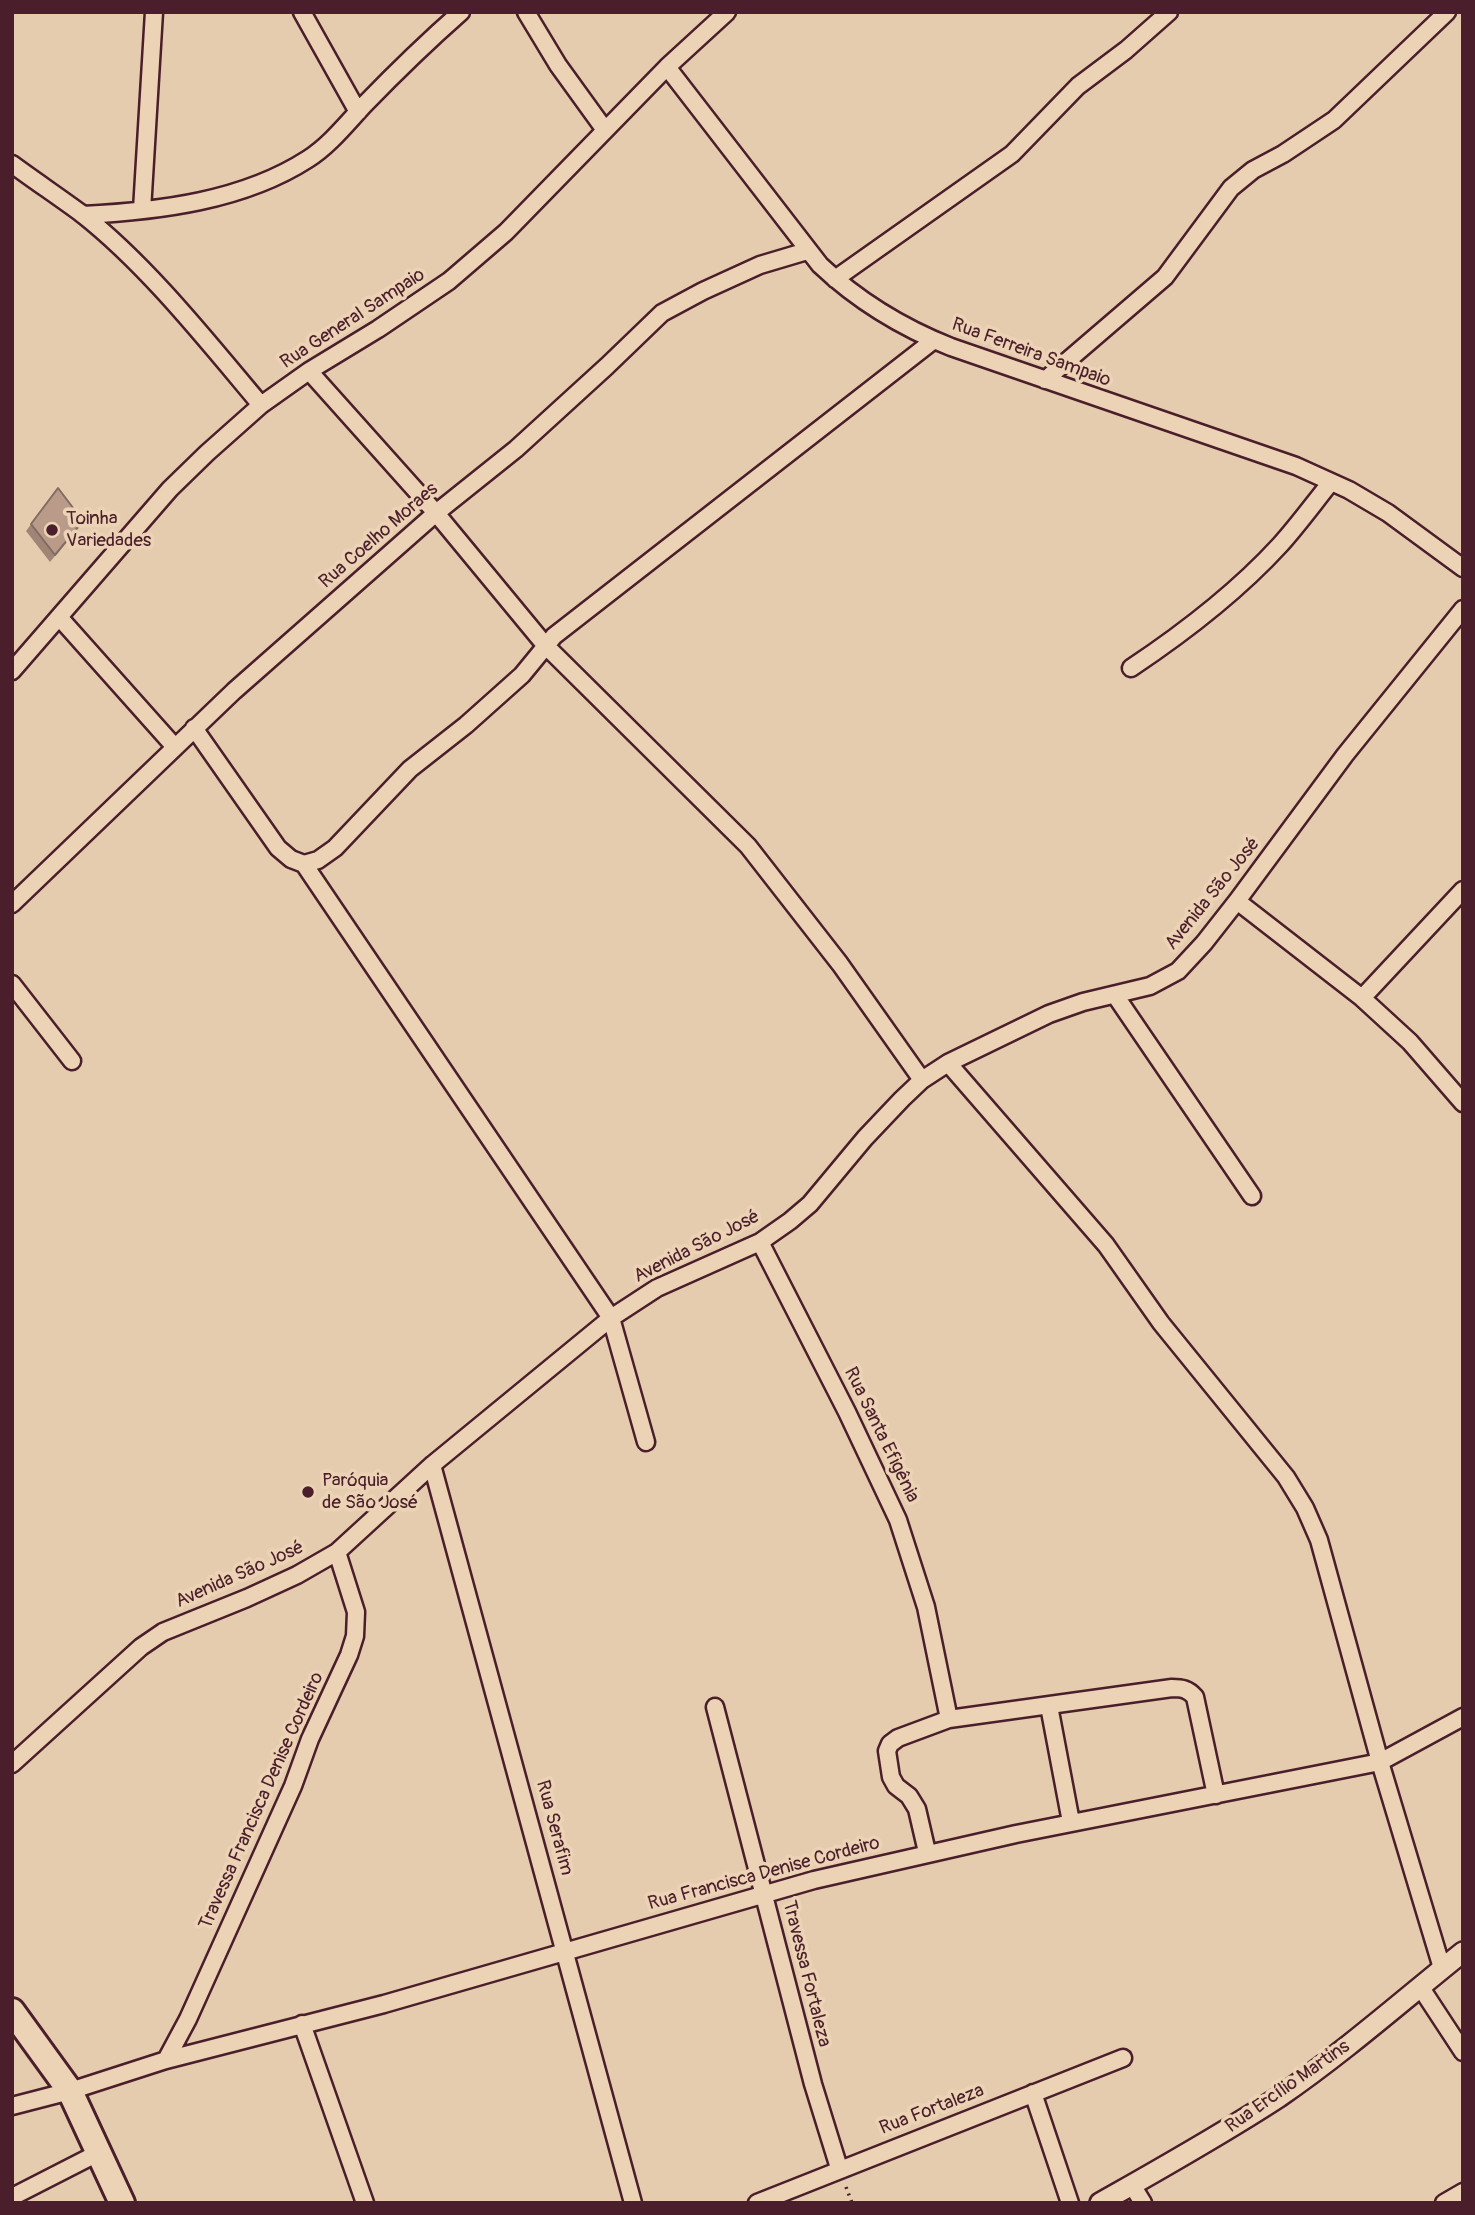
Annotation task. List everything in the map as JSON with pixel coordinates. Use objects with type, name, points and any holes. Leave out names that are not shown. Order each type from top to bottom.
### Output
[{"type":"main road","points":[[12,2011],[70,2091],[122,2203]]},
{"type":"street","points":[[142,210],[154,12]]},
{"type":"street","points":[[302,12],[358,112]]},
{"type":"street","points":[[83,215],[142,210],[211,199],[261,183],[310,158],[338,134],[403,65],[461,12]]},
{"type":"street","points":[[526,12],[565,75],[605,130]]},
{"type":"street","name":"Rua General Sampaio","points":[[12,671],[170,489],[207,453],[261,405],[449,281],[506,232],[667,67],[727,12]]},
{"type":"street","points":[[835,279],[1012,154],[1078,86],[1126,50],[1169,12]]},
{"type":"street","points":[[1045,380],[1165,278],[1231,188],[1253,170],[1283,154],[1334,120],[1447,12]]},
{"type":"street","name":"Rua Ferreira Sampaio","points":[[667,67],[807,251],[835,279],[899,323],[934,340],[1248,449],[1331,482],[1388,513],[1463,568]]},
{"type":"street","points":[[12,164],[83,215],[132,261],[183,314],[261,405]]},
{"type":"street","name":"Rua Coelho Moraes","points":[[12,904],[174,746],[436,513],[516,449],[662,313],[760,265],[807,251]]},
{"type":"street","points":[[304,864],[318,860],[335,848],[410,769],[482,712],[522,675],[545,645],[934,340]]},
{"type":"street","points":[[309,371],[436,513],[545,645],[748,846],[840,964],[922,1080]]},
{"type":"street","points":[[1131,668],[1202,618],[1247,578],[1281,544],[1331,482]]},
{"type":"street","name":"Avenida São José","points":[[12,1764],[141,1647],[163,1632],[247,1598],[297,1575],[337,1552],[432,1465],[611,1318],[657,1289],[760,1242],[810,1204],[865,1138],[922,1080],[948,1063],[1049,1014],[1083,1002],[1150,986],[1178,971],[1204,943],[1345,755],[1463,609]]},
{"type":"street","points":[[60,617],[174,746]]},
{"type":"street","points":[[194,728],[278,848],[291,859],[304,864],[611,1318],[646,1442]]},
{"type":"street","points":[[1362,998],[1463,890]]},
{"type":"street","points":[[1237,901],[1362,998],[1410,1042],[1463,1103]]},
{"type":"street","points":[[12,984],[72,1061]]},
{"type":"street","points":[[1115,995],[1252,1196]]},
{"type":"street","points":[[948,1063],[1086,1219],[1161,1323],[1253,1434],[1305,1508],[1319,1540],[1380,1762],[1442,1968]]},
{"type":"street","name":"Rua Santa Efigênia","points":[[760,1242],[847,1412],[898,1520],[915,1565],[949,1720]]},
{"type":"street","name":"Rua Serafim","points":[[432,1465],[633,2203]]},
{"type":"street","name":"Travessa Francisca Denise Cordeiro","points":[[166,2060],[188,2019],[349,1655],[355,1636],[356,1612],[337,1552]]},
{"type":"street","points":[[927,1852],[916,1809],[909,1796],[896,1786],[891,1777],[887,1751],[890,1744],[898,1738],[949,1720],[1172,1688],[1189,1691],[1195,1697],[1216,1795]]},
{"type":"street","points":[[1049,1706],[1072,1822]]},
{"type":"street","name":"Travessa Fortaleza","points":[[715,1707],[813,2084],[839,2168]]},
{"type":"street","name":"Rua Francisca Denise Cordeiro","points":[[12,2106],[70,2091],[166,2060],[384,2004],[763,1893],[927,1852],[1380,1762],[1463,1717]]},
{"type":"street","name":"Rua Ercílio Martins","points":[[1100,2203],[1279,2096],[1421,1988],[1463,1952]]},
{"type":"street","points":[[1421,1988],[1463,2052]]},
{"type":"street","points":[[302,2024],[365,2203]]},
{"type":"street","name":"Rua Fortaleza","points":[[757,2203],[839,2168],[1123,2058]]},
{"type":"street","points":[[1033,2093],[1070,2203]]},
{"type":"street","points":[[12,2197],[100,2152]]},
{"type":"street","points":[[1132,2185],[1143,2203]]},
{"type":"street","points":[[1444,2203],[1463,2192]]},
{"type":"building","name":"Toinha Variedades","points":[[58,488],[83,521],[55,555],[31,524]]},
{"type":"place","name":"Toinha Variedades","points":[[52,530]]},
{"type":"place","name":"Paróquia de São José","points":[[308,1492]]}]
